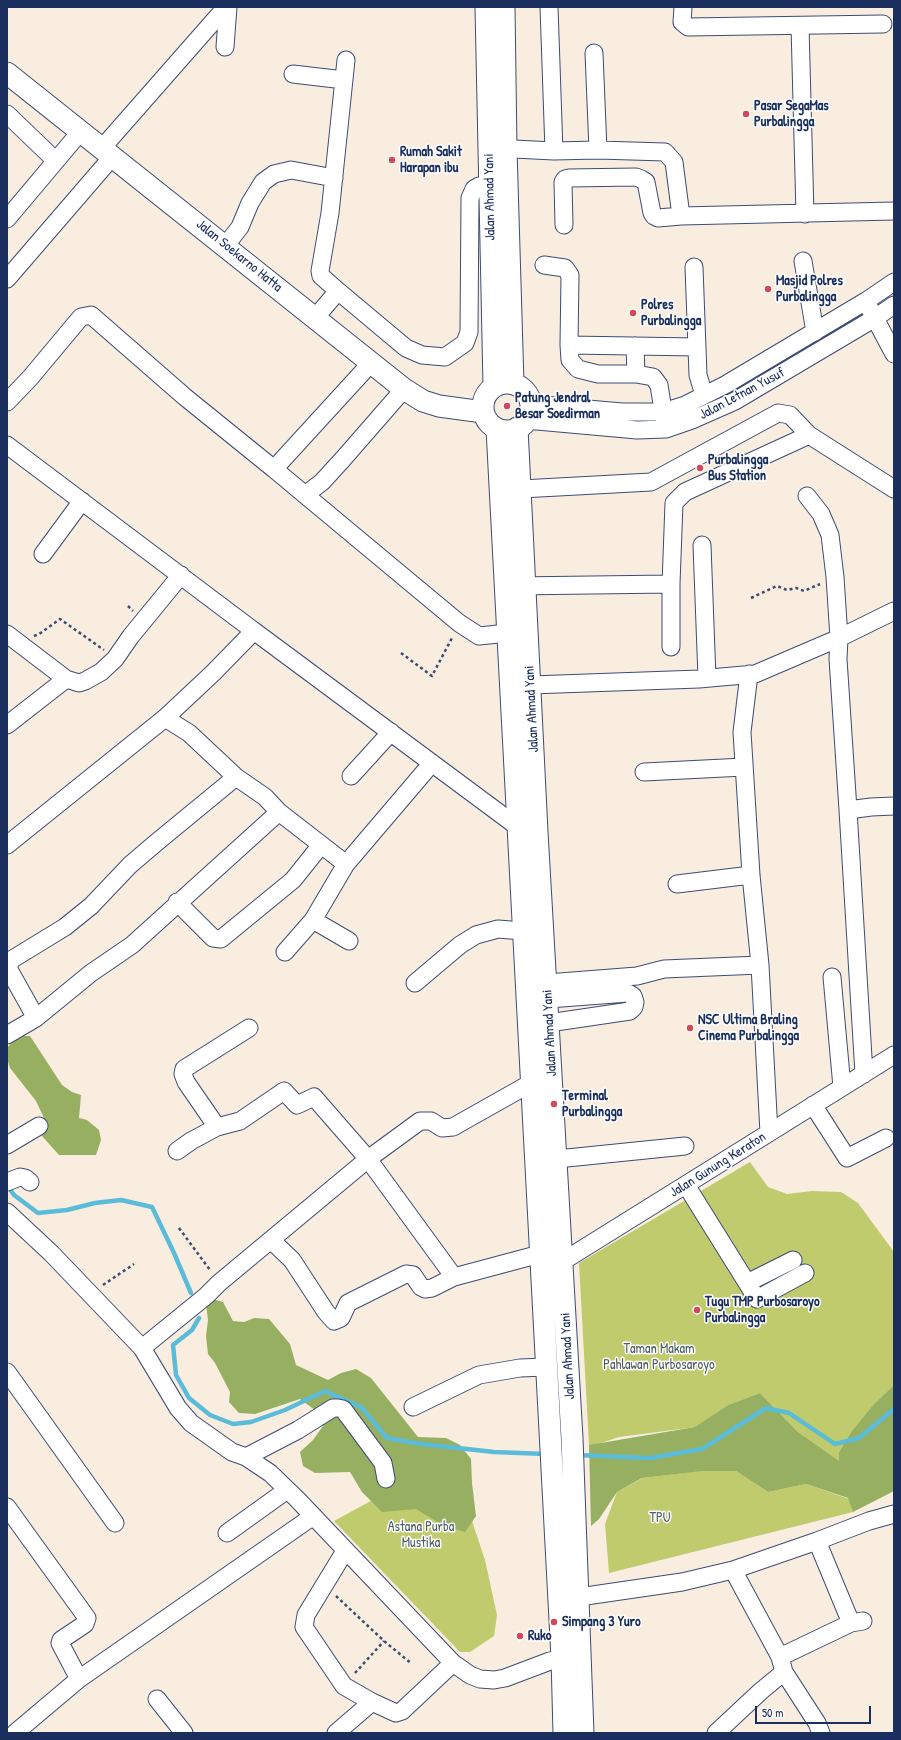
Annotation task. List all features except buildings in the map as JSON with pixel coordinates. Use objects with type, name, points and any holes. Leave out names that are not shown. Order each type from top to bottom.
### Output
[{"type":"main road","name":"Jalan Ahmad Yani","points":[[486,7],[497,148],[504,385]]},
{"type":"main road","name":"Jalan Ahmad Yani","points":[[504,7],[497,148],[490,184],[504,385]]},
{"type":"main road","name":"Jalan Soekarno Hatta","points":[[7,72],[108,152],[234,236],[327,304],[370,363],[404,388],[423,401],[439,406],[483,412]]},
{"type":"main road","points":[[504,385],[525,391],[518,420],[488,422],[483,412],[486,395],[504,385]]},
{"type":"main road","name":"Jalan Ahmad Yani","points":[[518,420],[520,489],[515,586],[508,633],[527,830],[547,990],[572,1438],[579,1598],[571,1657],[564,1733]]},
{"type":"main road","name":"Jalan Ahmad Yani","points":[[518,420],[515,586],[531,685],[523,931],[551,1463],[571,1657],[583,1733]]},
{"type":"street","points":[[225,47],[227,7]]},
{"type":"street","points":[[7,279],[108,152],[227,7]]},
{"type":"street","points":[[549,7],[554,151]]},
{"type":"street","points":[[683,7],[682,22],[688,27],[883,24]]},
{"type":"street","points":[[800,26],[805,214]]},
{"type":"street","points":[[594,53],[598,150]]},
{"type":"street","points":[[346,60],[330,213],[320,274],[327,304],[406,348],[422,354],[445,356],[465,343],[469,332],[470,198],[474,189],[478,186],[490,184]]},
{"type":"street","points":[[293,74],[344,80]]},
{"type":"street","points":[[7,114],[56,161]]},
{"type":"street","points":[[7,219],[81,131]]},
{"type":"street","points":[[497,148],[554,151],[598,150],[665,152],[674,162],[681,216]]},
{"type":"street","points":[[234,236],[250,203],[263,182],[274,174],[291,170],[334,178]]},
{"type":"street","points":[[564,224],[563,182],[569,178],[636,177],[641,179],[646,182],[652,213],[658,218],[681,216],[894,211]]},
{"type":"street","points":[[803,261],[815,332]]},
{"type":"street","points":[[544,265],[565,268],[570,275],[570,360],[578,369],[598,374],[636,374],[653,377],[658,385],[666,429]]},
{"type":"street","points":[[694,267],[698,376],[704,395]]},
{"type":"street","name":"Jalan Letnan Yusuf","points":[[518,420],[622,412],[663,412],[685,405],[726,385],[866,301],[894,282]]},
{"type":"street","points":[[866,301],[883,329],[894,354]]},
{"type":"street","name":"Jalan Letnan Yusuf","points":[[518,420],[637,430],[666,429],[692,420],[883,329],[894,305]]},
{"type":"street","points":[[7,402],[30,378],[80,318],[91,315],[185,397],[459,623],[479,636],[508,633]]},
{"type":"street","points":[[883,329],[894,318]]},
{"type":"street","points":[[569,345],[697,347]]},
{"type":"street","points":[[636,346],[636,374]]},
{"type":"street","points":[[274,469],[370,363]]},
{"type":"street","points":[[305,495],[322,482],[404,388]]},
{"type":"street","points":[[520,489],[651,482],[778,413],[790,415],[809,435],[894,489]]},
{"type":"street","points":[[671,647],[671,584],[674,503],[685,492],[809,435]]},
{"type":"street","points":[[7,445],[432,763],[527,830]]},
{"type":"street","points":[[807,496],[820,514],[830,535],[835,577],[839,638],[838,659],[864,1074]]},
{"type":"street","points":[[43,554],[82,501]]},
{"type":"street","points":[[702,545],[707,678]]},
{"type":"street","points":[[10,643],[66,679],[79,682],[85,681],[101,672],[115,658],[181,575]]},
{"type":"street","points":[[515,586],[671,584]]},
{"type":"street","points":[[531,685],[707,678],[755,674],[839,638],[894,611]]},
{"type":"street","points":[[7,845],[165,718],[213,673],[254,631]]},
{"type":"street","points":[[749,674],[742,732],[751,875],[760,965],[769,1133]]},
{"type":"street","points":[[7,725],[66,679]]},
{"type":"street","points":[[165,718],[189,733],[236,777],[265,797],[279,812],[346,864]]},
{"type":"street","points":[[352,776],[391,732]]},
{"type":"street","points":[[285,952],[313,920],[346,864],[432,763]]},
{"type":"street","points":[[644,772],[744,767]]},
{"type":"street","points":[[36,1018],[8,968],[11,960],[65,927],[91,906],[130,865],[151,846],[236,777]]},
{"type":"street","points":[[848,810],[894,806]]},
{"type":"street","points":[[7,1035],[36,1018],[91,973],[132,945],[279,812]]},
{"type":"street","points":[[178,902],[213,938],[221,939],[293,880],[321,845]]},
{"type":"street","points":[[676,884],[751,875]]},
{"type":"street","points":[[313,920],[349,941]]},
{"type":"street","points":[[415,983],[460,945],[476,934],[498,929],[523,931]]},
{"type":"street","points":[[527,1001],[547,990],[637,976],[664,969],[760,965]]},
{"type":"street","points":[[832,976],[842,1087]]},
{"type":"street","points":[[528,1026],[630,1011],[634,1007],[635,1002],[633,996],[628,992],[547,990]]},
{"type":"street","points":[[217,1127],[186,1082],[183,1074],[184,1069],[249,1028]]},
{"type":"street","name":"Jalan Gunung Keraton","points":[[271,1240],[292,1260],[326,1312],[334,1321],[341,1318],[348,1303],[406,1274],[413,1275],[419,1285],[425,1289],[432,1288],[454,1277],[562,1262],[894,1055]]},
{"type":"street","points":[[142,1348],[368,1160],[420,1120],[431,1121],[442,1128],[453,1128],[531,1083]]},
{"type":"street","points":[[177,1151],[191,1141],[217,1127],[240,1121],[284,1091],[297,1105],[314,1097],[368,1160],[454,1277]]},
{"type":"street","points":[[813,1105],[847,1158],[886,1138]]},
{"type":"street","points":[[7,1146],[39,1126]]},
{"type":"street","points":[[557,1159],[685,1146]]},
{"type":"street","points":[[9,1181],[20,1177],[25,1178],[30,1182]]},
{"type":"street","points":[[686,1185],[758,1299],[805,1273]]},
{"type":"street","points":[[8,1215],[51,1253],[91,1293],[142,1348],[178,1408],[191,1423],[232,1452],[246,1457],[270,1473],[453,1663],[470,1675],[480,1679],[494,1680],[505,1678],[529,1668],[571,1657]]},
{"type":"street","points":[[747,1283],[793,1260]]},
{"type":"street","points":[[413,1406],[478,1375],[520,1368],[546,1367]]},
{"type":"street","points":[[7,1372],[115,1522]]},
{"type":"street","points":[[246,1457],[298,1430],[333,1408],[338,1408],[343,1409],[382,1463],[386,1479]]},
{"type":"street","points":[[227,1533],[288,1490]]},
{"type":"street","points":[[7,1507],[87,1618],[85,1624],[61,1640],[60,1643],[79,1679]]},
{"type":"street","points":[[579,1598],[682,1582],[733,1570],[869,1521],[894,1514]]},
{"type":"street","points":[[15,1733],[79,1679],[312,1517]]},
{"type":"street","points":[[716,1733],[761,1691],[782,1665],[857,1622],[817,1541]]},
{"type":"street","points":[[345,1551],[306,1615],[304,1627],[344,1686],[372,1702],[399,1713],[453,1663]]},
{"type":"street","points":[[733,1570],[782,1665],[817,1723],[821,1733]]},
{"type":"street","points":[[157,1699],[184,1733]]},
{"type":"street","points":[[338,1732],[372,1702]]},
{"type":"path","points":[[751,598],[777,586],[787,590],[796,588],[804,591],[835,577]]},
{"type":"path","points":[[10,643],[39,634],[60,619],[115,658]]},
{"type":"path","points":[[401,653],[432,676],[459,623]]},
{"type":"path","points":[[179,1228],[219,1283]]},
{"type":"path","points":[[91,1293],[134,1264]]},
{"type":"path","points":[[325,1585],[412,1664]]},
{"type":"path","points":[[344,1686],[384,1640]]},
{"type":"green space","points":[[18,1036],[30,1036],[62,1085],[72,1092],[81,1095],[79,1118],[87,1120],[99,1130],[101,1140],[96,1155],[59,1155],[42,1136],[44,1118],[36,1101],[10,1068],[7,1058],[7,1048]]},
{"type":"green space","name":"Taman Makam Pahlawan Purbosaroyo","points":[[750,1162],[768,1187],[787,1194],[812,1191],[841,1192],[858,1203],[894,1252],[894,1385],[873,1405],[851,1432],[839,1452],[839,1462],[798,1432],[760,1393],[728,1405],[696,1427],[619,1437],[595,1445],[589,1445],[579,1263]]},
{"type":"green space","points":[[212,1299],[223,1302],[233,1321],[244,1322],[254,1318],[269,1319],[290,1344],[296,1365],[328,1380],[341,1373],[356,1369],[371,1378],[418,1437],[446,1438],[460,1445],[471,1459],[476,1516],[465,1532],[444,1526],[416,1509],[382,1512],[362,1492],[350,1472],[315,1473],[303,1466],[300,1452],[313,1440],[323,1426],[319,1413],[300,1399],[255,1414],[239,1413],[229,1402],[230,1392],[215,1363],[208,1354],[206,1336],[208,1320],[206,1304]]},
{"type":"green space","points":[[894,1385],[894,1491],[853,1512],[848,1498],[806,1484],[768,1492],[736,1471],[702,1471],[642,1478],[617,1492],[599,1519],[591,1526],[589,1445],[695,1427],[728,1405],[760,1393],[798,1432],[839,1461],[839,1452],[851,1432],[873,1405]]},
{"type":"green space","name":"Astana Purba Mustika","points":[[450,1458],[465,1483],[473,1524],[485,1560],[497,1615],[494,1636],[470,1652],[460,1652],[334,1521]]},
{"type":"green space","name":"TPU","points":[[698,1471],[736,1471],[768,1492],[806,1484],[849,1499],[853,1512],[609,1573],[605,1524],[617,1492],[643,1478]]},
{"type":"waterway","points":[[7,1185],[14,1195],[38,1213],[67,1210],[95,1203],[121,1200],[152,1207],[191,1293]]},
{"type":"waterway","points":[[199,1318],[192,1330],[173,1345],[176,1375],[189,1398],[210,1415],[233,1424],[251,1422],[285,1410],[325,1391],[361,1407],[387,1438],[421,1444],[494,1452],[546,1454]]},
{"type":"waterway","points":[[577,1455],[650,1458],[702,1449],[766,1408],[789,1413],[835,1444],[859,1438],[894,1409]]},
{"type":"place","name":"Pasar SegaMas Purbalingga","points":[[746,114]]},
{"type":"place","name":"Rumah Sakit Harapan ibu","points":[[392,160]]},
{"type":"place","name":"Masjid Polres Purbalingga","points":[[768,289]]},
{"type":"place","name":"Polres Purbalingga","points":[[633,313]]},
{"type":"place","name":"Patung Jendral Besar Soedirman","points":[[507,406]]},
{"type":"place","name":"Purbalingga Bus Station","points":[[700,468]]},
{"type":"place","name":"NSC Ultima Braling Cinema Purbalingga","points":[[690,1028]]},
{"type":"place","name":"Terminal Purbalingga","points":[[554,1104]]},
{"type":"place","name":"Tugu TMP Purbosaroyo Purbalingga","points":[[697,1310]]},
{"type":"place","name":"Simpang 3 Yuro","points":[[554,1622]]},
{"type":"place","name":"Ruko","points":[[520,1636]]}]
